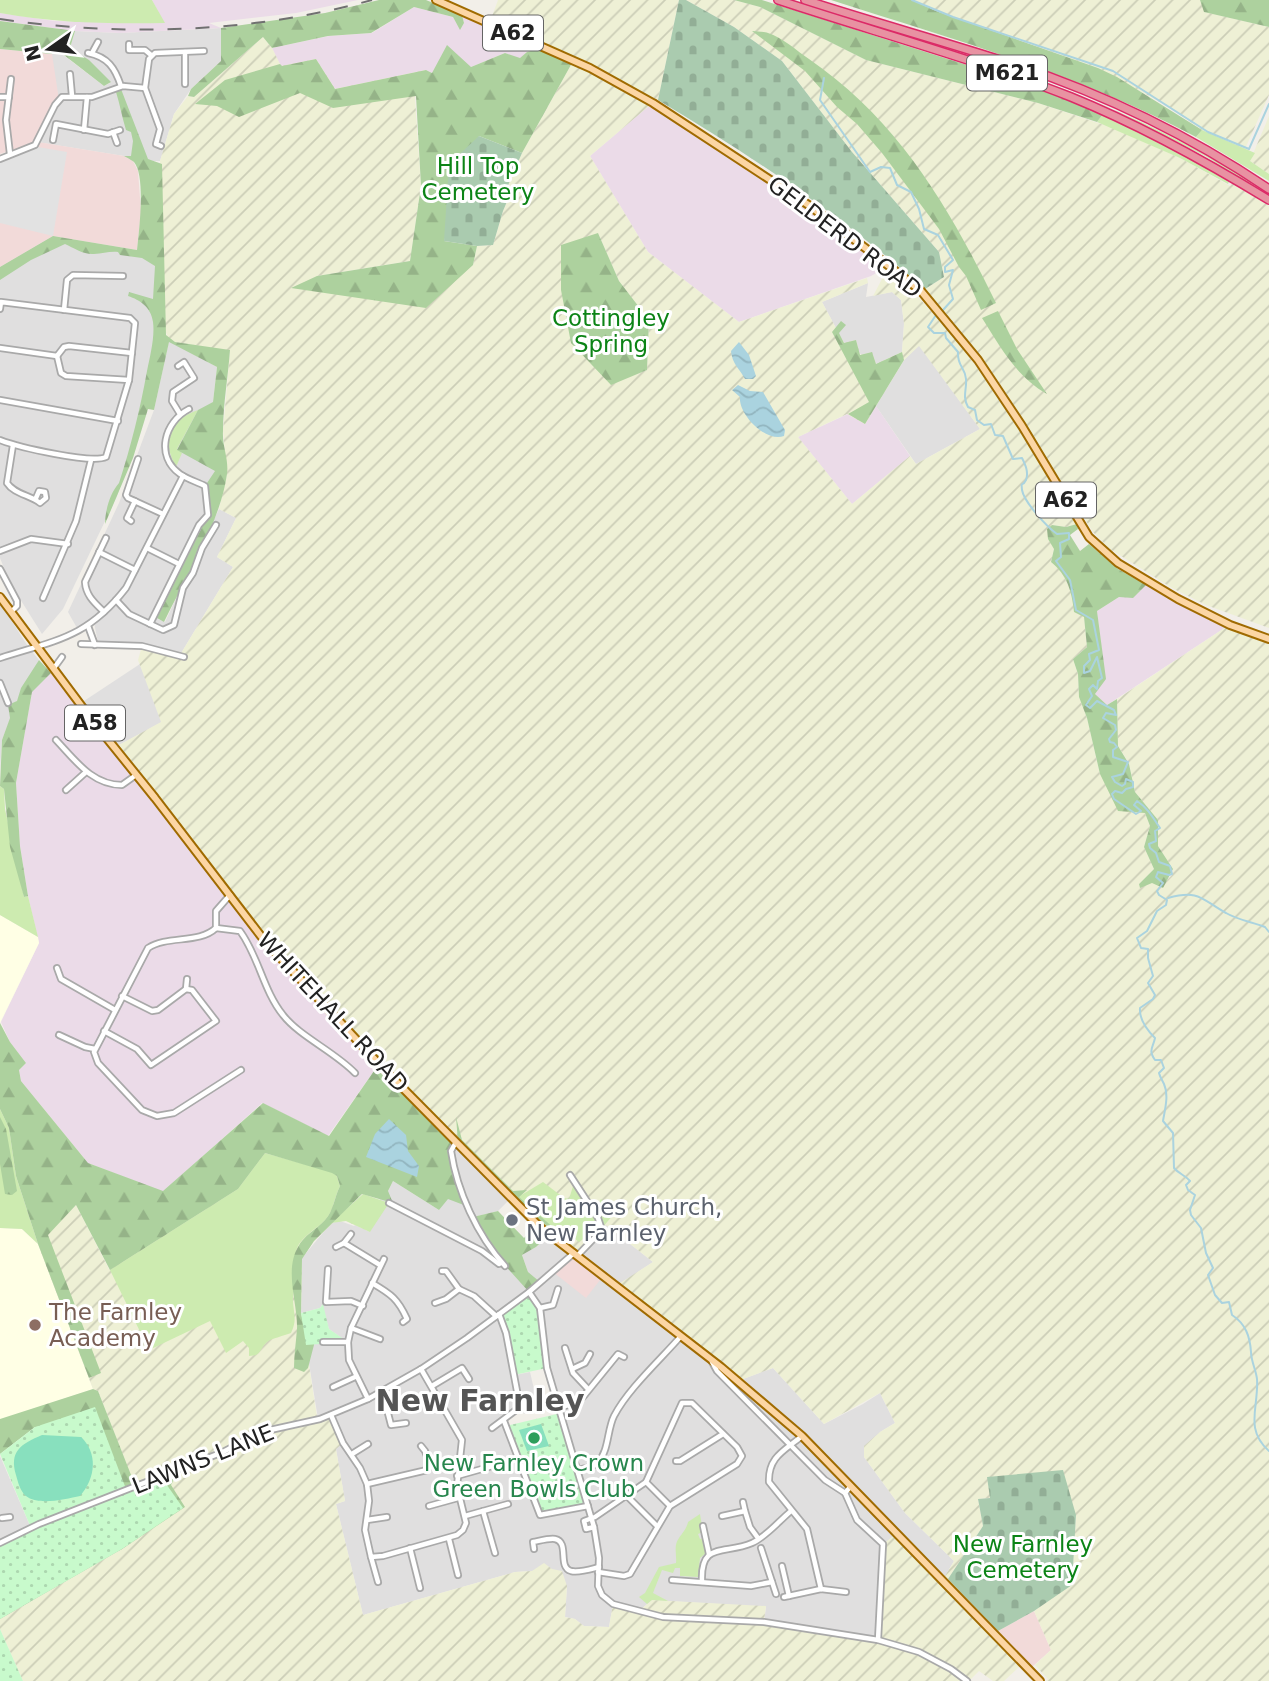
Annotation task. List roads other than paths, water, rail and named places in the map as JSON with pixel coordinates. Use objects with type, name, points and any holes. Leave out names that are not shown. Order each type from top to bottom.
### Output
[{"type":"highway","name":"M621","points":[[778,0],[969,60],[1071,97],[1155,135],[1269,200]]},
{"type":"highway","name":"M621","points":[[805,0],[1074,86],[1157,122],[1269,189]]},
{"type":"main road","name":"GELDERD ROAD","points":[[436,0],[590,68],[653,103],[810,206],[879,258],[921,291],[978,360],[1039,453],[1080,523],[1100,547],[1118,563],[1178,599],[1230,625],[1269,639]]},
{"type":"main road","name":"WHITEHALL ROAD","points":[[0,597],[283,961],[379,1065],[541,1228],[710,1358],[802,1436],[1040,1681]]},
{"type":"street","points":[[98,42],[90,53],[109,62],[121,86]]},
{"type":"street","points":[[129,44],[129,50],[145,50],[151,55]]},
{"type":"street","points":[[151,55],[160,52],[204,51]]},
{"type":"street","points":[[185,52],[185,84]]},
{"type":"street","points":[[151,55],[145,88],[160,129],[156,144],[161,146]]},
{"type":"street","points":[[70,74],[72,96]]},
{"type":"street","points":[[10,154],[6,120],[11,79]]},
{"type":"street","points":[[0,159],[35,145],[59,100],[72,96],[102,94],[121,86],[145,88]]},
{"type":"street","points":[[0,97],[9,97]]},
{"type":"street","points":[[84,130],[87,97]]},
{"type":"street","points":[[158,126],[165,122]]},
{"type":"street","points":[[53,140],[56,124],[108,134],[120,130]]},
{"type":"street","points":[[113,132],[117,143]]},
{"type":"street","points":[[64,310],[67,280],[73,275],[123,276]]},
{"type":"street","points":[[0,309],[1,302],[130,318],[135,323],[129,380],[106,457],[91,460],[0,440]]},
{"type":"street","points":[[57,356],[64,347],[69,346],[132,353]]},
{"type":"street","points":[[0,348],[57,356]]},
{"type":"street","points":[[57,356],[61,373],[65,376],[129,380]]},
{"type":"street","points":[[178,366],[184,362],[194,378],[173,392],[173,401],[180,414]]},
{"type":"street","points":[[0,400],[118,421]]},
{"type":"street","points":[[150,624],[199,525],[208,515],[205,486],[183,476],[171,464],[165,447],[169,427],[180,414],[189,409]]},
{"type":"street","points":[[13,445],[7,483],[11,488],[36,498]]},
{"type":"street","points":[[138,459],[126,495],[163,514]]},
{"type":"street","points":[[43,598],[76,521],[91,460]]},
{"type":"street","points":[[0,658],[64,638],[88,626],[104,612],[126,588],[183,476]]},
{"type":"street","points":[[127,518],[135,501]]},
{"type":"street","points":[[116,600],[129,614],[163,630],[174,625],[183,588],[216,525]]},
{"type":"street","points":[[104,612],[92,600],[85,582],[106,538]]},
{"type":"street","points":[[0,551],[32,539],[68,544]]},
{"type":"street","points":[[147,548],[179,564]]},
{"type":"street","points":[[99,552],[135,570]]},
{"type":"street","points":[[0,569],[17,601],[17,606],[10,612]]},
{"type":"street","points":[[88,626],[95,645]]},
{"type":"street","points":[[80,644],[142,646],[184,657]]},
{"type":"street","points":[[54,668],[62,657]]},
{"type":"street","points":[[0,683],[8,703]]},
{"type":"street","points":[[57,740],[86,772],[96,779],[122,785],[136,775]]},
{"type":"street","points":[[66,790],[86,772]]},
{"type":"street","points":[[216,928],[216,911],[230,895]]},
{"type":"street","points":[[241,1070],[174,1113],[157,1115],[142,1110],[98,1063],[95,1049],[148,948],[156,942],[209,934],[216,928],[240,931],[249,943],[276,1005],[284,1017],[341,1059],[355,1073]]},
{"type":"street","points":[[57,968],[61,979],[115,1010]]},
{"type":"street","points":[[186,989],[187,979]]},
{"type":"street","points":[[104,1031],[138,1049],[151,1065],[216,1021],[192,990],[186,989],[158,1010],[152,1011],[122,996]]},
{"type":"street","points":[[59,1035],[95,1049]]},
{"type":"street","points":[[389,1203],[444,1230],[503,1264],[482,1236],[454,1169],[451,1151],[456,1142]]},
{"type":"street","name":"LAWNS LANE","points":[[0,1543],[39,1524],[223,1452],[261,1432],[331,1415],[368,1399],[421,1369],[529,1292],[602,1230],[598,1218],[570,1175]]},
{"type":"street","points":[[336,1247],[344,1243],[351,1234]]},
{"type":"street","points":[[344,1243],[380,1265]]},
{"type":"street","points":[[368,1399],[349,1360],[348,1342],[351,1328],[384,1259]]},
{"type":"street","points":[[328,1269],[327,1302],[351,1301],[363,1306]]},
{"type":"street","points":[[442,1271],[446,1271],[453,1278],[459,1289],[474,1296],[497,1315],[506,1333],[520,1407]]},
{"type":"street","points":[[372,1283],[400,1303],[407,1320]]},
{"type":"street","points":[[435,1303],[459,1289]]},
{"type":"street","points":[[540,1308],[553,1306],[558,1289]]},
{"type":"street","points":[[529,1292],[540,1308],[547,1368],[594,1527],[598,1586],[602,1595],[613,1604],[663,1618],[764,1622],[878,1640],[919,1652],[967,1681]]},
{"type":"street","points":[[351,1328],[380,1339]]},
{"type":"street","points":[[578,1470],[591,1467],[600,1461],[614,1416],[640,1381],[681,1335]]},
{"type":"street","points":[[323,1342],[348,1342]]},
{"type":"street","points":[[565,1348],[572,1369],[588,1389]]},
{"type":"street","points":[[572,1369],[584,1363],[590,1353]]},
{"type":"street","points":[[559,1408],[577,1402],[618,1354],[624,1357]]},
{"type":"street","name":"WHITEHALL ROAD","points":[[710,1358],[717,1371],[825,1480],[845,1493]]},
{"type":"street","points":[[432,1386],[462,1368],[469,1379]]},
{"type":"street","points":[[371,1557],[449,1539],[463,1530],[465,1516],[458,1498],[457,1476],[462,1440],[421,1369]]},
{"type":"street","points":[[334,1384],[355,1377]]},
{"type":"street","points":[[382,1390],[391,1425],[390,1432]]},
{"type":"street","points":[[492,1428],[520,1407],[556,1398]]},
{"type":"street","points":[[534,1549],[533,1542],[555,1539],[563,1548],[567,1569],[599,1570],[624,1576],[630,1574],[670,1506],[737,1464],[742,1456],[737,1447],[688,1402],[680,1405],[646,1482],[592,1519]]},
{"type":"street","points":[[762,1415],[769,1406]]},
{"type":"street","points":[[331,1415],[343,1443],[352,1454],[367,1484],[369,1501],[365,1530],[378,1582]]},
{"type":"street","points":[[503,1421],[540,1515],[588,1506]]},
{"type":"street","points":[[391,1425],[406,1423]]},
{"type":"street","points":[[676,1461],[723,1434]]},
{"type":"street","points":[[802,1436],[773,1460],[768,1474],[772,1489],[807,1529],[821,1589]]},
{"type":"street","points":[[352,1454],[368,1444]]},
{"type":"street","points":[[367,1484],[427,1469],[430,1464],[421,1446]]},
{"type":"street","points":[[457,1476],[496,1465]]},
{"type":"street","points":[[646,1482],[670,1506]]},
{"type":"street","points":[[851,1486],[845,1493],[857,1520],[883,1545],[878,1640]]},
{"type":"street","points":[[627,1496],[657,1526]]},
{"type":"street","points":[[429,1506],[458,1498]]},
{"type":"street","points":[[743,1502],[750,1527],[758,1538]]},
{"type":"street","points":[[465,1516],[508,1504]]},
{"type":"street","points":[[484,1511],[495,1553]]},
{"type":"street","points":[[727,1517],[745,1511]]},
{"type":"street","points":[[702,1582],[701,1567],[703,1560],[709,1555],[753,1543],[792,1511]]},
{"type":"street","points":[[1,1517],[10,1517]]},
{"type":"street","points":[[367,1520],[387,1517]]},
{"type":"street","points":[[703,1526],[709,1555]]},
{"type":"street","points":[[449,1539],[458,1575]]},
{"type":"street","points":[[410,1548],[420,1588]]},
{"type":"street","points":[[761,1548],[776,1594]]},
{"type":"street","points":[[782,1566],[787,1597],[821,1589],[846,1592]]},
{"type":"street","points":[[672,1580],[751,1586],[772,1581]]},
{"type":"water","points":[[739,342],[749,355],[756,376],[753,379],[745,379],[733,359],[731,351]]},
{"type":"water","points":[[738,385],[750,391],[763,392],[785,430],[784,436],[769,435],[754,426],[744,411],[740,397],[732,390]]},
{"type":"water","points":[[389,1119],[406,1135],[408,1151],[419,1166],[417,1177],[366,1157],[375,1134]]},
{"type":"waterway","points":[[912,0],[953,17],[1113,71],[1208,132],[1249,149],[1269,104]]},
{"type":"waterway","points":[[824,78],[820,100],[870,172],[881,167],[890,168],[897,185],[911,192],[924,229],[938,235],[953,260],[945,267],[945,272],[953,270],[949,285],[953,299],[943,310]]},
{"type":"waterway","points":[[936,315],[928,327],[934,333],[945,333],[958,352],[965,375],[968,407],[975,410],[977,420],[984,425],[991,424],[995,435],[1003,436],[1013,459],[1022,458],[1027,474],[1022,490],[1036,514],[1057,534],[1069,533],[1069,539],[1060,543],[1061,557],[1056,561],[1070,580],[1076,610],[1093,620],[1099,650],[1089,654],[1090,660],[1084,666],[1084,673],[1090,671],[1097,657],[1102,678],[1098,681],[1097,689],[1093,685],[1089,689],[1092,696],[1086,705],[1090,708],[1097,701],[1114,710],[1116,715],[1106,713],[1103,718],[1115,725],[1116,730],[1109,739],[1117,747],[1113,750],[1113,757],[1128,762],[1123,774],[1112,777],[1122,786],[1126,779],[1133,782],[1133,787],[1122,793],[1115,791],[1112,794],[1114,799],[1136,814],[1141,811],[1134,805],[1137,801],[1160,828],[1155,831],[1156,841],[1149,844],[1150,848],[1156,853],[1159,862],[1170,866],[1172,874],[1158,872],[1156,877],[1163,883],[1157,891],[1167,900],[1166,905],[1157,911],[1147,931],[1137,938],[1141,948],[1148,949],[1153,976],[1148,983],[1155,995],[1140,1008],[1140,1012],[1144,1024],[1155,1038],[1153,1057],[1155,1060],[1161,1060],[1164,1068],[1159,1073],[1166,1093],[1163,1121],[1173,1133],[1174,1168],[1190,1181],[1186,1185],[1195,1195],[1190,1210],[1201,1228],[1206,1253],[1213,1268],[1208,1275],[1215,1295],[1222,1303],[1229,1302],[1232,1315],[1241,1322],[1248,1336],[1257,1379],[1255,1426],[1261,1443],[1269,1451]]},
{"type":"waterway","points":[[1168,898],[1187,895],[1200,897],[1231,915],[1265,927],[1269,932]]},
{"type":"railway","points":[[0,19],[93,28],[187,29],[281,19],[372,0]]},
{"type":"place","name":"St James Church, New Farnley","points":[[512,1220]]},
{"type":"place","name":"The Farnley Academy","points":[[35,1325]]},
{"type":"place","name":"New Farnley Crown Green Bowls Club","points":[[534,1438]]},
{"type":"district","name":"New Farnley","points":[[480,1400]]},
{"type":"park label","name":"Hill Top Cemetery","points":[[478,179]]},
{"type":"park label","name":"Cottingley Spring","points":[[611,331]]},
{"type":"park label","name":"New Farnley Cemetery","points":[[1023,1557]]}]
